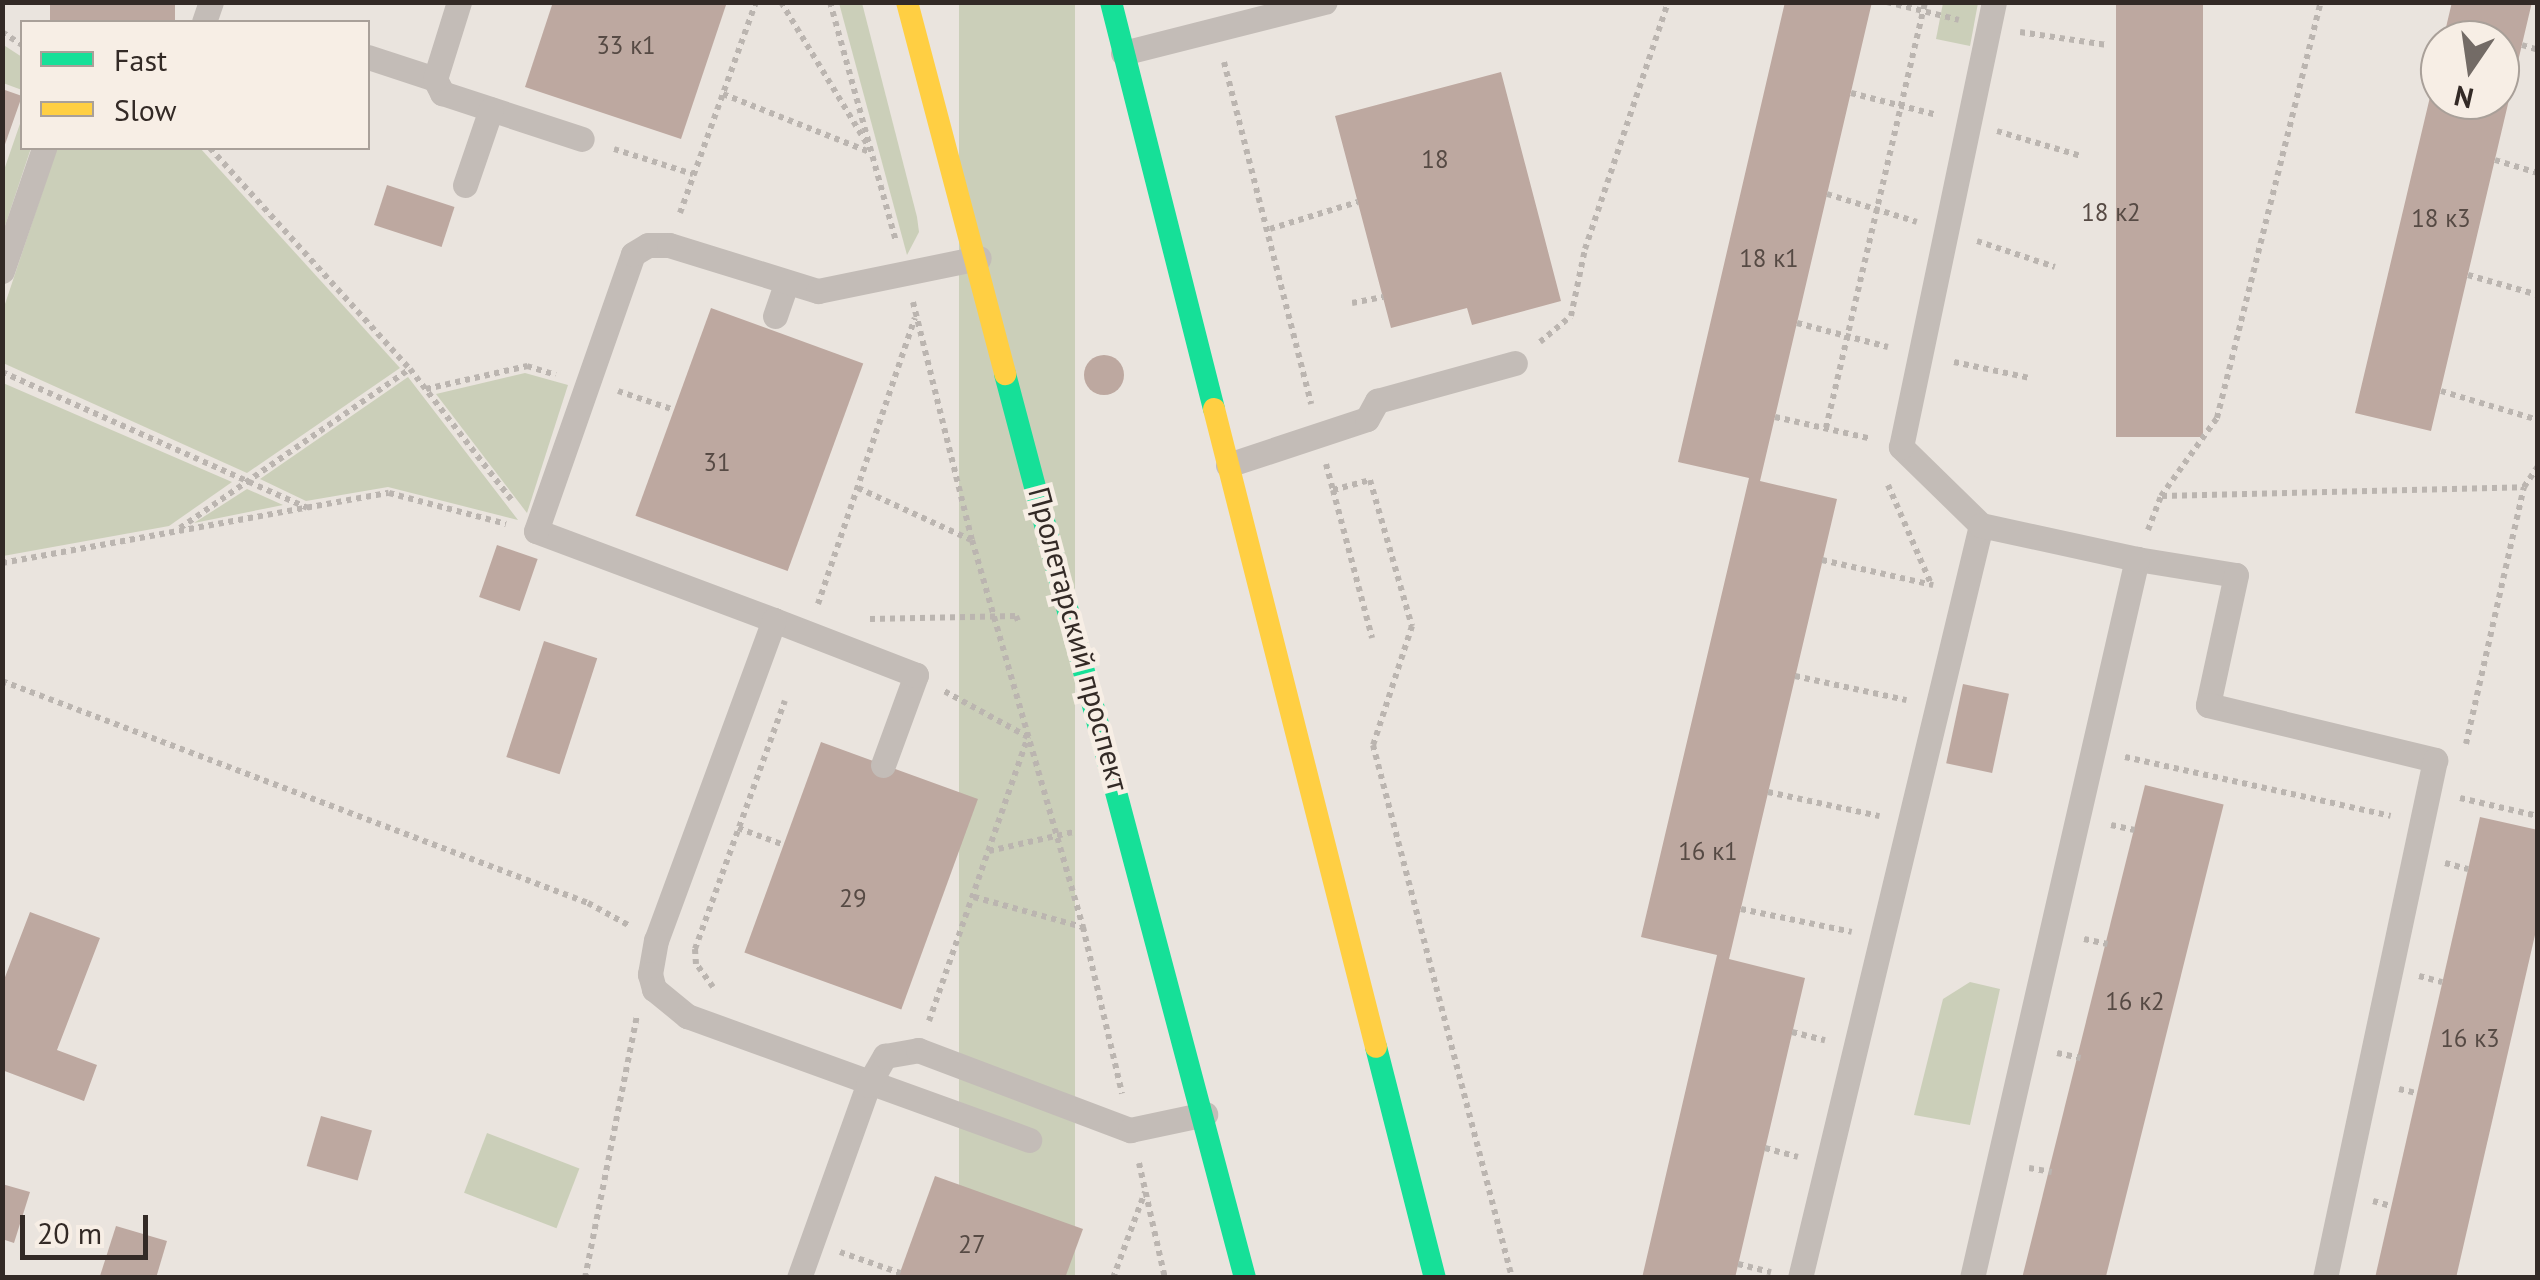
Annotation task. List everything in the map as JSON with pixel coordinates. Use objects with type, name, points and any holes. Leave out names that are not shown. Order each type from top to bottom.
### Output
[{"type":"main road","name":"Пролетарский проспект","points":[[907,2],[979,258],[1245,1278]]},
{"type":"main road","points":[[1111,2],[1435,1278]]},
{"type":"lane","points":[[459,2],[435,79],[442,94],[582,139]]},
{"type":"lane","points":[[1123,53],[1325,2]]},
{"type":"lane","points":[[1994,2],[1902,446],[1981,525],[2137,559],[2236,575],[2208,705],[2435,760],[2442,794],[2422,822],[2324,1278]]},
{"type":"lane","points":[[370,58],[435,79]]},
{"type":"lane","points":[[465,185],[491,109]]},
{"type":"lane","points":[[2,270],[43,150]]},
{"type":"lane","points":[[884,765],[916,676],[811,626],[774,620],[536,532],[624,270],[648,245],[669,245],[818,291],[979,258]]},
{"type":"lane","points":[[775,316],[786,284]]},
{"type":"lane","points":[[1228,465],[1367,420],[1377,400],[1515,362]]},
{"type":"lane","points":[[1800,1278],[1981,525]]},
{"type":"lane","points":[[1972,1278],[2137,559]]},
{"type":"lane","points":[[774,620],[656,940],[650,974],[654,990],[687,1016],[868,1085],[1029,1140]]},
{"type":"lane","points":[[800,1278],[868,1085],[885,1056],[918,1050],[1130,1130],[1204,1114]]},
{"type":"path","points":[[685,197],[756,2]]},
{"type":"path","points":[[780,2],[873,154]]},
{"type":"path","points":[[830,2],[916,314],[972,540],[1084,927],[1166,1278]]},
{"type":"path","points":[[1515,362],[1570,316],[1584,248],[1668,2]]},
{"type":"path","points":[[1826,428],[1925,2]]},
{"type":"path","points":[[2137,559],[2161,496],[2216,418],[2321,2]]},
{"type":"path","points":[[1215,30],[1270,228],[1318,435],[1372,638]]},
{"type":"path","points":[[2522,45],[2538,50]]},
{"type":"path","points":[[723,94],[873,154]]},
{"type":"path","points":[[582,139],[694,174]]},
{"type":"path","points":[[212,150],[410,369],[536,532]]},
{"type":"path","points":[[2494,160],[2538,173]]},
{"type":"path","points":[[1270,228],[1358,202]]},
{"type":"path","points":[[2468,275],[2538,295]]},
{"type":"path","points":[[1352,303],[1382,297]]},
{"type":"path","points":[[916,314],[811,626],[1016,616]]},
{"type":"path","points":[[426,389],[527,366]]},
{"type":"path","points":[[174,531],[410,369]]},
{"type":"path","points":[[2,372],[307,508]]},
{"type":"path","points":[[613,410],[625,374]]},
{"type":"path","points":[[587,381],[674,410]]},
{"type":"path","points":[[2440,391],[2538,420]]},
{"type":"path","points":[[1775,417],[1902,446]]},
{"type":"path","points":[[1868,438],[1876,456]]},
{"type":"path","points":[[2463,758],[2524,486],[2538,466]]},
{"type":"path","points":[[1884,475],[1931,585]]},
{"type":"path","points":[[1332,490],[1370,480],[1412,626],[1373,745],[1512,1278]]},
{"type":"path","points":[[2161,496],[2524,486]]},
{"type":"path","points":[[858,488],[972,540]]},
{"type":"path","points":[[2,562],[389,493],[536,532]]},
{"type":"path","points":[[1822,560],[1965,593]]},
{"type":"path","points":[[916,676],[1028,737]]},
{"type":"path","points":[[1795,676],[1937,707]]},
{"type":"path","points":[[2,680],[588,904],[656,940]]},
{"type":"path","points":[[720,994],[696,964],[695,948],[790,687]]},
{"type":"path","points":[[918,1050],[1028,737]]},
{"type":"path","points":[[2095,750],[2422,822]]},
{"type":"path","points":[[2442,794],[2458,778]]},
{"type":"path","points":[[1768,792],[1909,823]]},
{"type":"path","points":[[2442,794],[2538,816]]},
{"type":"path","points":[[702,816],[784,845]]},
{"type":"path","points":[[989,851],[1074,835]]},
{"type":"path","points":[[973,897],[1084,927]]},
{"type":"path","points":[[1741,909],[1880,938]]},
{"type":"path","points":[[585,1278],[638,1010],[654,990]]},
{"type":"path","points":[[1113,1278],[1146,1191]]},
{"type":"path","points":[[812,1242],[900,1272]]},
{"type":"green space","points":[[839,3],[862,3],[917,217],[919,232],[907,255]]},
{"type":"green space","points":[[959,3],[1075,3],[1075,1278],[959,1278]]},
{"type":"green space","points":[[1943,3],[1978,3],[1970,46],[1936,39]]},
{"type":"green space","points":[[2,44],[20,56],[20,89],[3,83]]},
{"type":"green space","points":[[20,124],[20,150],[30,150],[3,232],[3,173]]},
{"type":"green space","points":[[56,150],[202,150],[400,368],[247,473],[3,363],[3,310]]},
{"type":"green space","points":[[525,373],[568,385],[527,513],[436,394]]},
{"type":"green space","points":[[408,377],[518,520],[388,487],[306,501],[260,479]]},
{"type":"green space","points":[[3,383],[232,482],[169,526],[3,556]]},
{"type":"green space","points":[[247,489],[283,505],[194,523]]},
{"type":"green space","points":[[1970,982],[2000,989],[1970,1125],[1914,1115],[1943,999]]},
{"type":"green space","points":[[487,1133],[579,1168],[556,1228],[464,1193]]},
{"type":"building","points":[[50,2],[175,2],[175,20],[50,20]]},
{"type":"building","points":[[553,2],[727,2],[681,139],[525,87]]},
{"type":"building","points":[[1785,2],[1872,2],[1760,481],[1837,499],[1729,959],[1805,978],[1735,1278],[1642,1278],[1717,955],[1641,937],[1749,478],[1678,462]]},
{"type":"building","points":[[2116,2],[2203,2],[2203,437],[2116,437]]},
{"type":"building","points":[[2452,2],[2532,2],[2520,53],[2520,20],[2448,20]]},
{"type":"building","points":[[1501,72],[1561,301],[1472,325],[1467,308],[1391,328],[1335,116]]},
{"type":"building","points":[[2,89],[20,95],[20,102],[2,150]]},
{"type":"building","points":[[2425,120],[2504,120],[2431,431],[2355,413]]},
{"type":"building","points":[[387,185],[455,207],[442,247],[374,225]]},
{"type":"building","points":[[711,308],[863,363],[788,571],[635,516]]},
{"type":"building","points":[[1104,355],[1118,361],[1124,375],[1118,389],[1104,395],[1090,389],[1084,375],[1090,361]]},
{"type":"building","points":[[497,545],[538,559],[520,611],[479,597]]},
{"type":"building","points":[[544,641],[597,658],[560,774],[506,757]]},
{"type":"building","points":[[1963,684],[2009,694],[1992,773],[1946,763]]},
{"type":"building","points":[[821,742],[978,799],[901,1010],[744,952]]},
{"type":"building","points":[[2145,785],[2224,805],[2106,1278],[2022,1277]]},
{"type":"building","points":[[2480,817],[2538,830],[2538,922],[2456,1278],[2375,1278]]},
{"type":"building","points":[[30,912],[100,938],[57,1050],[97,1065],[84,1101],[2,1070],[2,985]]},
{"type":"building","points":[[321,1116],[372,1131],[358,1181],[307,1166]]},
{"type":"building","points":[[935,1176],[1083,1229],[1065,1278],[898,1278]]},
{"type":"building","points":[[2,1184],[30,1192],[14,1243],[2,1239]]},
{"type":"building","points":[[116,1226],[167,1241],[156,1278],[100,1276]]},
{"type":"traffic: fast","points":[[1111,2],[1214,409]]},
{"type":"traffic: fast","points":[[1005,374],[1245,1278]]},
{"type":"traffic: fast","points":[[1376,1047],[1435,1278]]},
{"type":"traffic: slow","points":[[907,2],[1005,374]]},
{"type":"traffic: slow","points":[[1214,409],[1376,1047]]}]
